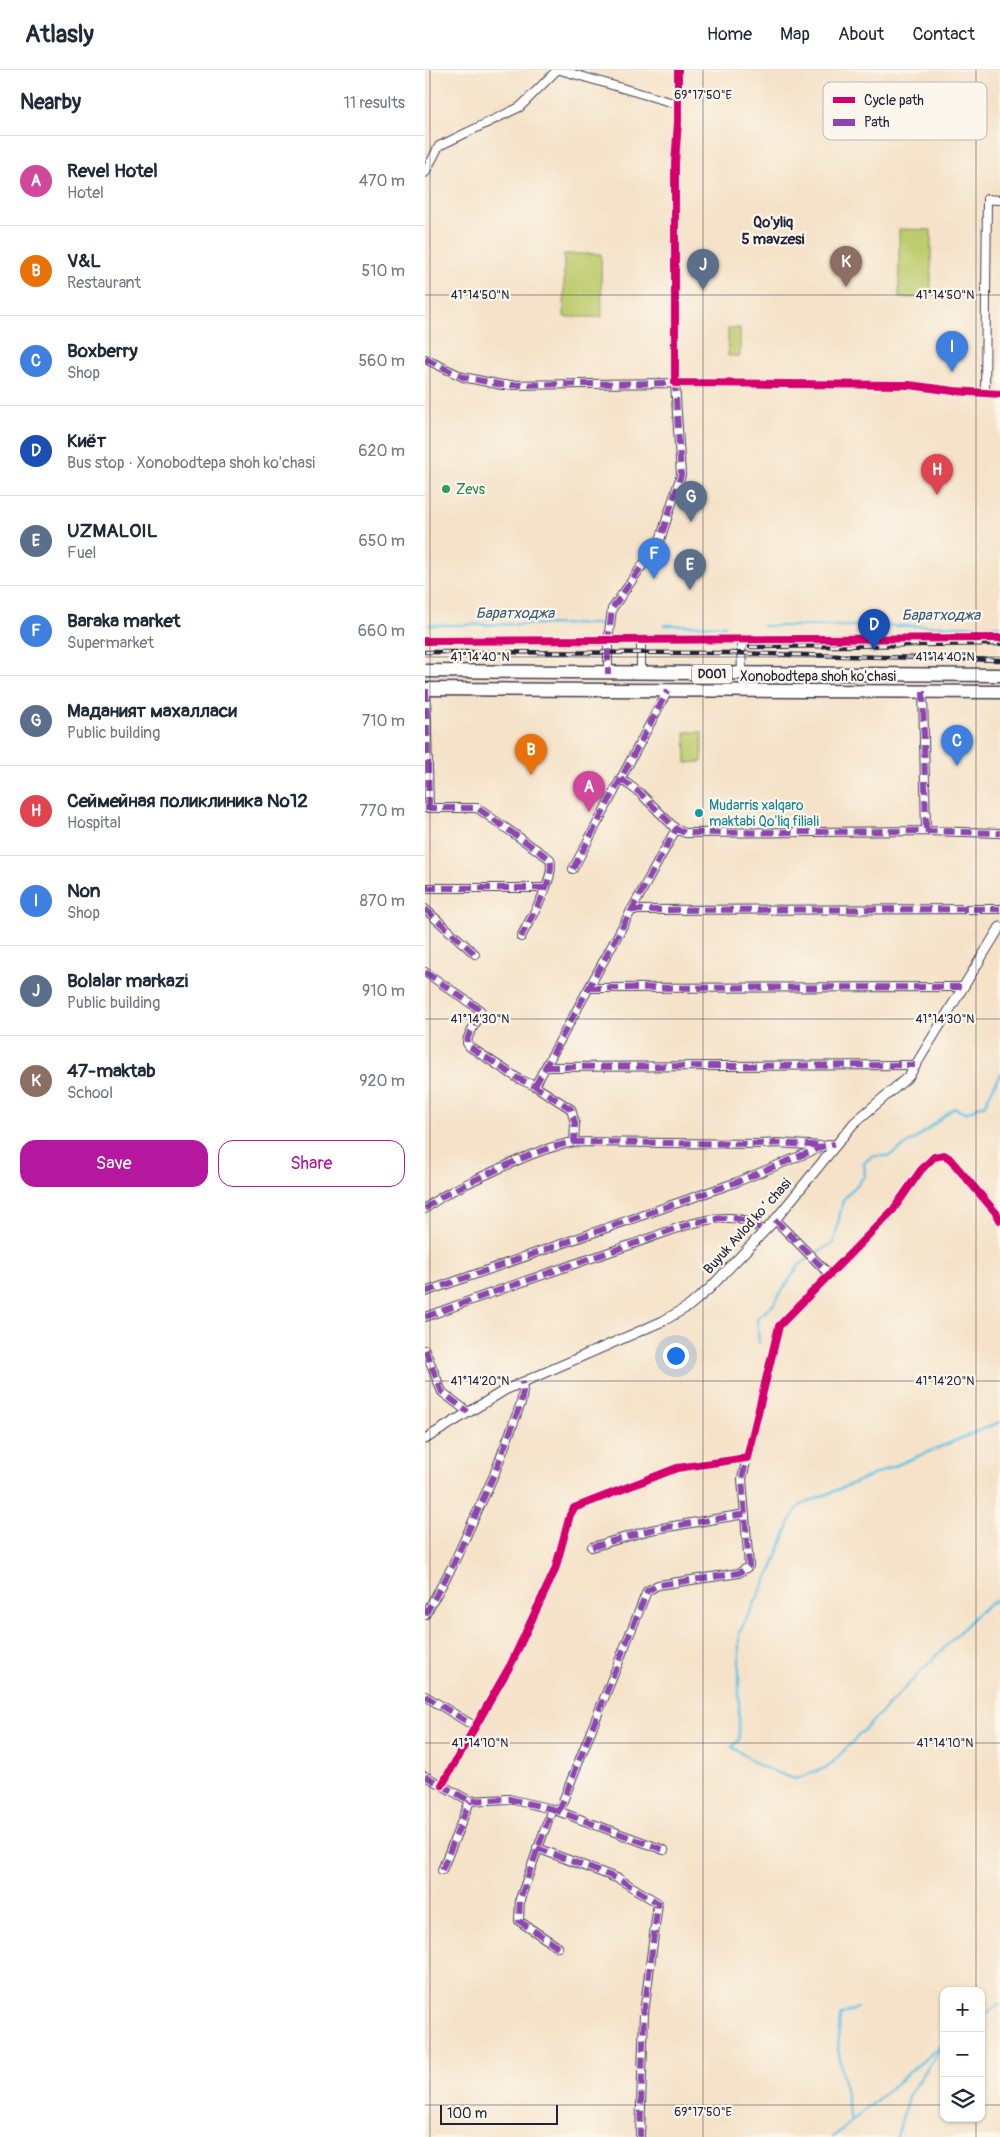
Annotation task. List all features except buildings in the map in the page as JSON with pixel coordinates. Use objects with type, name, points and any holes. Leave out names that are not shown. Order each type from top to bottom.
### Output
[{"type":"highway","name":"Xonobodtepa shoh ko'chasi","points":[[425,671],[608,674],[1000,675]]},
{"type":"highway","points":[[816,691],[817,675]]},
{"type":"highway","name":"Xonobodtepa shoh ko'chasi","points":[[425,689],[1000,692]]},
{"type":"street","points":[[425,173],[439,146],[520,107],[559,70],[677,104]]},
{"type":"street","points":[[608,674],[608,641],[612,609],[660,540],[681,475],[675,383],[678,70]]},
{"type":"street","points":[[985,393],[987,199],[1000,200]]},
{"type":"street","points":[[425,360],[463,377],[502,385],[675,383],[909,385],[1000,394]]},
{"type":"street","points":[[425,641],[1000,638]]},
{"type":"street","points":[[741,640],[741,674]]},
{"type":"street","points":[[641,641],[641,673]]},
{"type":"street","points":[[425,689],[427,808],[477,808],[551,860],[546,888],[521,937]]},
{"type":"street","points":[[573,869],[668,690]]},
{"type":"street","points":[[923,691],[926,831]]},
{"type":"street","points":[[621,779],[640,793],[676,829],[685,833],[926,831],[1000,833]]},
{"type":"street","points":[[535,1086],[676,829]]},
{"type":"street","points":[[425,888],[546,888]]},
{"type":"street","points":[[425,909],[475,954]]},
{"type":"street","points":[[631,910],[1000,909]]},
{"type":"street","name":"Buyuk Avlod koʻchasi","points":[[425,1439],[522,1382],[677,1314],[709,1289],[775,1220],[853,1123],[909,1076],[1000,927]]},
{"type":"street","points":[[425,972],[480,1010],[479,1018],[468,1037],[467,1043],[470,1047],[519,1079],[535,1086],[571,1109],[575,1124],[574,1142]]},
{"type":"street","points":[[589,988],[962,987]]},
{"type":"street","points":[[546,1067],[915,1065]]},
{"type":"street","points":[[425,1209],[437,1198],[519,1159],[560,1144],[574,1142],[778,1143],[824,1146]]},
{"type":"street","points":[[425,1292],[737,1182],[824,1146],[835,1144]]},
{"type":"street","points":[[558,1947],[519,1921],[520,1899],[537,1848],[555,1810],[570,1786],[647,1591],[659,1585],[745,1571],[749,1566],[742,1480],[779,1326],[893,1210],[921,1170],[939,1155],[949,1158],[999,1215]]},
{"type":"street","points":[[425,1317],[563,1267],[699,1222],[738,1219],[755,1224],[764,1231]]},
{"type":"street","points":[[775,1220],[830,1275]]},
{"type":"street","points":[[425,1350],[442,1392],[468,1412]]},
{"type":"street","points":[[425,1615],[452,1567],[494,1475],[521,1403],[522,1382]]},
{"type":"street","points":[[442,1784],[511,1664],[555,1570],[570,1515],[574,1508],[677,1468],[747,1458]]},
{"type":"street","points":[[592,1547],[650,1530],[745,1514]]},
{"type":"street","points":[[425,1696],[474,1726]]},
{"type":"street","points":[[425,1776],[470,1801],[509,1799],[555,1810],[664,1850]]},
{"type":"street","points":[[442,1870],[470,1801]]},
{"type":"street","points":[[537,1848],[619,1879],[658,1903],[644,2013],[640,2137]]},
{"type":"green space","points":[[899,229],[931,230],[931,298],[899,298]]},
{"type":"green space","points":[[564,254],[601,254],[602,317],[564,317]]},
{"type":"green space","points":[[728,328],[740,328],[740,356],[728,356]]},
{"type":"green space","points":[[685,732],[702,732],[702,762],[686,763]]},
{"type":"waterway","name":"Баратходжа","points":[[429,625],[601,624]]},
{"type":"waterway","name":"Баратходжа","points":[[664,625],[725,626]]},
{"type":"waterway","name":"Баратходжа","points":[[763,626],[1000,626]]},
{"type":"waterway","name":"Баратходжа","points":[[759,1343],[757,1318],[773,1305],[799,1265],[834,1242],[843,1200],[865,1176],[864,1163],[872,1156],[889,1156],[918,1137],[954,1108],[965,1113],[985,1104],[1000,1074]]},
{"type":"waterway","points":[[1000,1422],[801,1505],[792,1516],[772,1569],[739,1633],[739,1740],[732,1747],[762,1767],[795,1779],[828,1767],[978,1613],[1000,1597]]},
{"type":"waterway","points":[[985,2014],[1000,2004]]},
{"type":"waterway","points":[[851,2122],[838,2049],[840,2016],[857,2008]]},
{"type":"waterway","points":[[833,2137],[940,2046]]},
{"type":"waterway","points":[[897,2137],[908,2097],[940,2049]]},
{"type":"railway","points":[[750,647],[1000,644]]},
{"type":"railway","points":[[425,652],[727,653],[1000,660]]},
{"type":"marked path","points":[[425,359],[463,377],[502,385],[675,383],[681,475],[660,540],[612,609],[608,641],[608,674]]},
{"type":"marked path","points":[[426,689],[429,808]]},
{"type":"marked path","points":[[573,869],[668,690]]},
{"type":"marked path","points":[[923,691],[926,831]]},
{"type":"marked path","points":[[621,779],[640,793],[676,829],[685,833],[926,831],[1000,833]]},
{"type":"marked path","points":[[425,808],[477,808],[550,859],[551,868],[546,888],[521,937]]},
{"type":"marked path","points":[[535,1086],[676,829]]},
{"type":"marked path","points":[[425,888],[546,888]]},
{"type":"marked path","points":[[425,909],[475,954]]},
{"type":"marked path","points":[[631,910],[1000,909]]},
{"type":"marked path","points":[[425,972],[480,1010],[478,1019],[469,1035],[467,1043],[470,1047],[519,1079],[535,1086],[571,1109],[575,1124],[574,1142]]},
{"type":"marked path","points":[[589,988],[962,987]]},
{"type":"marked path","points":[[546,1067],[915,1065]]},
{"type":"marked path","points":[[425,1209],[451,1192],[514,1162],[537,1152],[574,1142],[778,1143],[824,1146]]},
{"type":"marked path","points":[[425,1292],[737,1182],[824,1146],[835,1144]]},
{"type":"marked path","points":[[425,1317],[701,1221],[737,1218],[751,1223],[764,1231]]},
{"type":"marked path","points":[[775,1220],[830,1275]]},
{"type":"marked path","points":[[425,1350],[442,1392],[468,1412]]},
{"type":"marked path","points":[[425,1615],[452,1567],[494,1475],[521,1403],[522,1382]]},
{"type":"marked path","points":[[559,1811],[647,1591],[658,1585],[739,1573],[749,1566],[742,1479],[747,1458]]},
{"type":"marked path","points":[[592,1547],[650,1530],[745,1514]]},
{"type":"marked path","points":[[425,1696],[474,1726]]},
{"type":"marked path","points":[[425,1776],[470,1801],[509,1799],[552,1809]]},
{"type":"marked path","points":[[442,1870],[470,1801]]},
{"type":"marked path","points":[[558,1947],[519,1921],[520,1899],[552,1809],[664,1850]]},
{"type":"marked path","points":[[537,1848],[619,1879],[658,1903],[644,2013],[640,2137]]},
{"type":"cycle path","points":[[678,70],[678,122],[675,163],[675,383],[909,385],[954,391],[1000,394]]},
{"type":"cycle path","points":[[425,641],[1000,638]]},
{"type":"cycle path","points":[[442,1785],[511,1664],[555,1570],[570,1515],[574,1508],[677,1468],[747,1458],[779,1326],[893,1210],[921,1170],[934,1157],[944,1155],[949,1158],[1000,1220]]},
{"type":"place","name":"47-maktab","points":[[846,287]]},
{"type":"place","name":"Bolalar markazi","points":[[703,290]]},
{"type":"place","name":"Non","points":[[952,372]]},
{"type":"place","name":"Zevs","points":[[446,489]]},
{"type":"place","name":"Сеймейная поликлиника №12","points":[[937,495]]},
{"type":"place","name":"Маданият махалласи","points":[[691,522]]},
{"type":"place","name":"Baraka market","points":[[654,579]]},
{"type":"place","name":"UZMALOIL","points":[[690,590]]},
{"type":"place","name":"Киёт","points":[[874,650]]},
{"type":"place","name":"Boxberry","points":[[957,766]]},
{"type":"place","name":"V&L","points":[[531,775]]},
{"type":"place","name":"Revel Hotel","points":[[589,812]]},
{"type":"place","name":"Mudarris xalqaro maktabi Qo'liq filiali","points":[[699,813]]},
{"type":"district","name":"Qo'yliq 5 mavzesi","points":[[773,230]]}]
